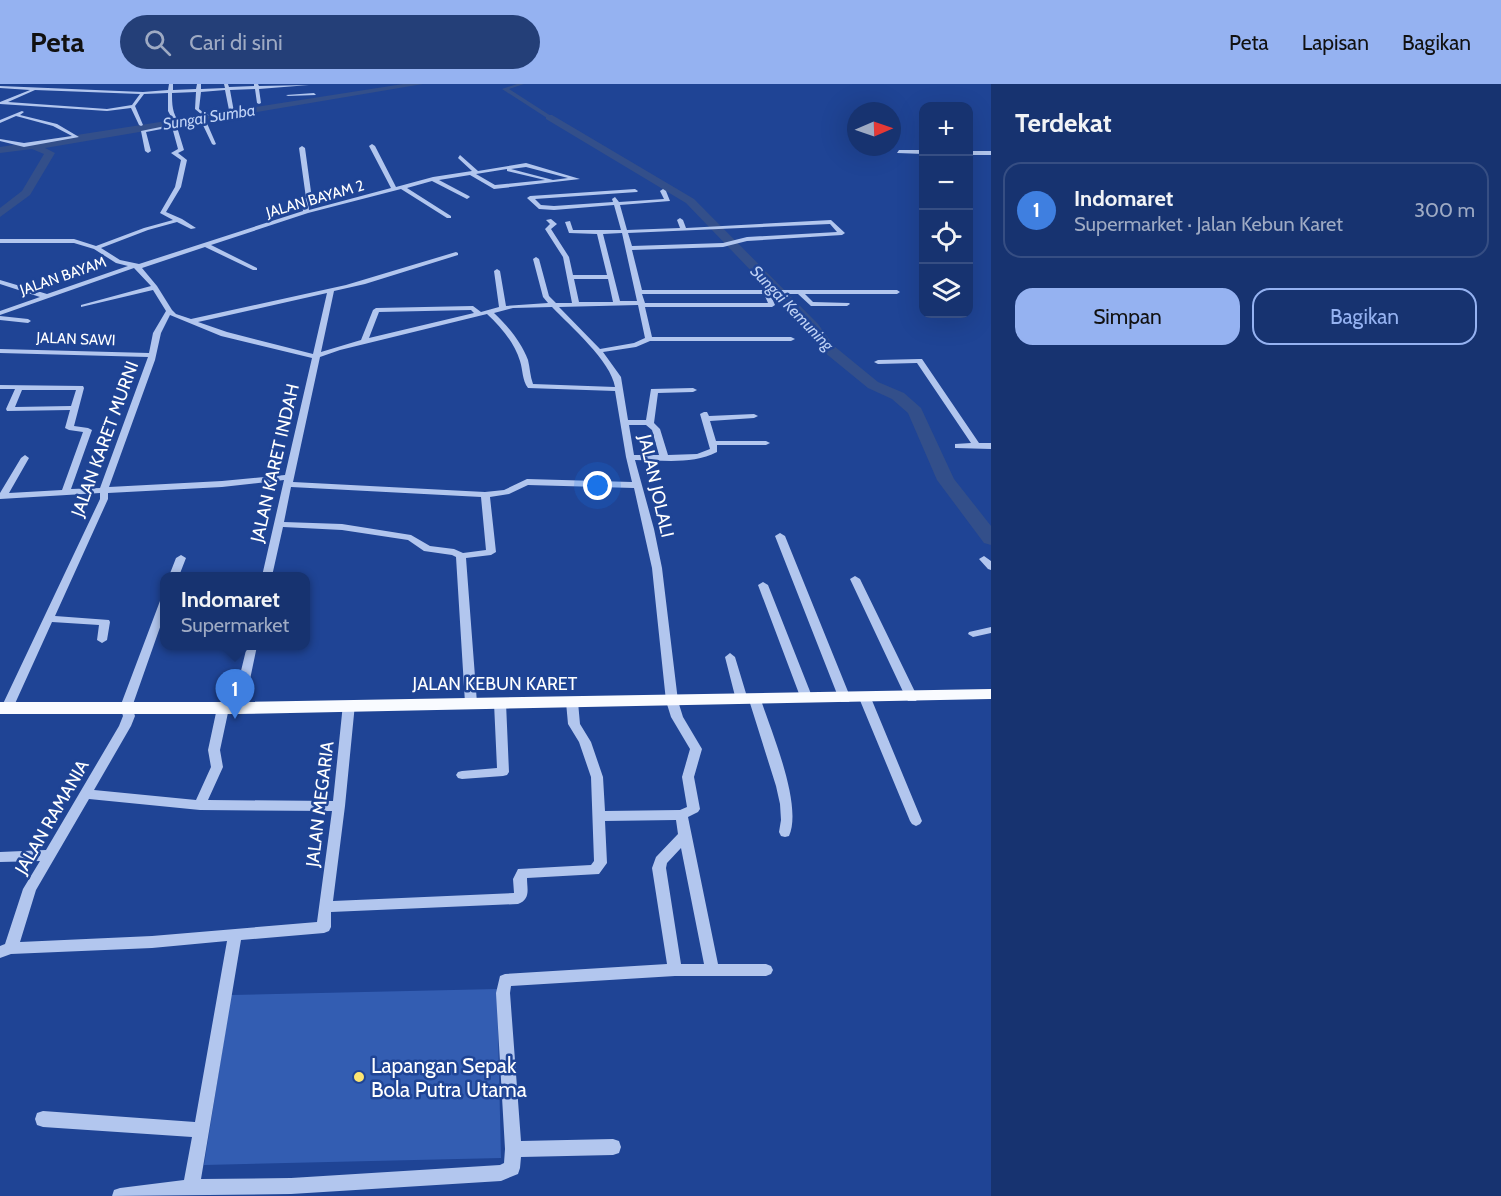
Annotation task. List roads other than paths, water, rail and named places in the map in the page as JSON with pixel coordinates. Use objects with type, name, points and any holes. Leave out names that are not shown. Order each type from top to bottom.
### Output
[{"type":"main road","name":"JALAN KEBUN KARET","points":[[3,708],[231,708],[349,704],[912,698],[991,694]]},
{"type":"street","points":[[0,87],[9,84]]},
{"type":"street","points":[[48,90],[62,84]]},
{"type":"street","points":[[171,84],[168,104],[176,123],[181,150],[174,153],[184,160],[178,187],[163,213],[193,228]]},
{"type":"street","points":[[199,84],[197,109],[204,115]]},
{"type":"street","points":[[287,85],[288,98],[314,94]]},
{"type":"street","points":[[0,87],[143,93],[200,91],[227,86],[307,85]]},
{"type":"street","points":[[148,151],[143,131],[204,115],[232,111],[227,86]]},
{"type":"street","points":[[257,86],[259,103]]},
{"type":"street","points":[[36,89],[2,103],[102,111],[132,106],[143,93]]},
{"type":"street","points":[[53,96],[62,91]]},
{"type":"street","points":[[93,97],[101,92]]},
{"type":"street","points":[[0,122],[45,101]]},
{"type":"street","points":[[132,106],[141,125]]},
{"type":"street","points":[[0,140],[24,144],[77,137],[59,126],[16,115]]},
{"type":"street","points":[[176,123],[203,121],[214,144]]},
{"type":"street","points":[[372,146],[394,189]]},
{"type":"street","points":[[302,148],[309,199],[305,201],[306,212]]},
{"type":"street","points":[[901,152],[919,152]]},
{"type":"street","points":[[973,153],[991,153]]},
{"type":"street","points":[[460,157],[474,173],[492,187],[560,182]]},
{"type":"street","name":"JALAN BAYAM 2","points":[[137,266],[306,212],[433,179],[530,166],[577,179],[560,182]]},
{"type":"street","points":[[506,169],[516,177],[534,184]]},
{"type":"street","points":[[506,169],[560,182]]},
{"type":"street","points":[[433,179],[467,197]]},
{"type":"street","points":[[402,187],[449,217]]},
{"type":"street","points":[[635,191],[530,198],[543,208],[668,200],[663,191]]},
{"type":"street","points":[[610,192],[618,203],[638,292],[643,304],[649,339]]},
{"type":"street","points":[[96,248],[146,229],[180,220]]},
{"type":"street","points":[[549,220],[554,224],[548,229],[566,257],[576,304]]},
{"type":"street","points":[[680,220],[684,230]]},
{"type":"street","points":[[568,222],[571,232],[600,232],[723,229],[831,222],[842,233],[747,239],[723,245],[629,248]]},
{"type":"street","points":[[600,232],[617,303]]},
{"type":"street","points":[[0,241],[74,241],[96,248],[118,262],[137,266],[155,286],[169,311],[224,333],[315,356],[503,308],[552,304],[617,303],[772,305],[769,292]]},
{"type":"street","points":[[206,245],[255,269]]},
{"type":"street","points":[[191,321],[388,277],[423,263],[456,254]]},
{"type":"street","points":[[536,259],[546,297],[552,304]]},
{"type":"street","name":"JALAN BAYAM","points":[[0,313],[137,266]]},
{"type":"street","points":[[497,271],[503,308]]},
{"type":"street","points":[[571,277],[609,277]]},
{"type":"street","points":[[0,282],[45,296]]},
{"type":"street","points":[[82,306],[155,286]]},
{"type":"street","name":"JALAN KARET INDAH","points":[[268,572],[331,290]]},
{"type":"street","points":[[638,292],[897,292]]},
{"type":"street","points":[[800,292],[810,304],[847,304]]},
{"type":"street","name":"JALAN JOLALI","points":[[552,304],[598,351],[617,377],[630,457],[657,567],[672,701],[677,717],[696,749],[688,777],[694,809],[681,814]]},
{"type":"street","points":[[364,342],[376,310],[472,308],[479,314]]},
{"type":"street","name":"JALAN KARET MURNI","points":[[3,708],[104,499],[104,490],[152,355],[157,333],[169,311]]},
{"type":"street","points":[[488,311],[503,325],[524,356],[528,382],[531,386],[620,389]]},
{"type":"street","points":[[0,318],[28,321]]},
{"type":"street","points":[[598,351],[636,345],[649,339],[791,339]]},
{"type":"street","name":"JALAN SAWI","points":[[0,351],[152,355]]},
{"type":"street","points":[[878,362],[919,361],[977,446]]},
{"type":"street","points":[[0,387],[80,388],[69,428],[88,430],[66,492]]},
{"type":"street","points":[[19,388],[10,409],[75,408]]},
{"type":"street","points":[[649,423],[654,391],[693,390]]},
{"type":"street","points":[[630,457],[711,453],[714,450],[713,443],[705,416],[754,416]]},
{"type":"street","points":[[625,423],[649,423],[656,429],[664,457]]},
{"type":"street","points":[[713,443],[766,443]]},
{"type":"street","points":[[958,446],[991,446]]},
{"type":"street","points":[[1,496],[25,459]]},
{"type":"street","points":[[1,496],[289,480],[485,495],[506,492],[526,482],[638,485]]},
{"type":"street","points":[[278,524],[342,527],[411,538],[427,549],[454,552],[461,556],[491,552],[485,495]]},
{"type":"street","points":[[780,536],[845,699]]},
{"type":"street","points":[[461,556],[471,703]]},
{"type":"street","points":[[176,572],[181,558]]},
{"type":"street","points":[[855,579],[912,698]]},
{"type":"street","points":[[763,585],[807,699]]},
{"type":"street","name":"JALAN RAMANIA","points":[[6,950],[26,898],[125,726],[129,716],[126,707],[160,616]]},
{"type":"street","points":[[48,619],[105,622],[102,640]]},
{"type":"street","points":[[973,634],[991,630]]},
{"type":"street","points":[[200,806],[217,767],[214,750],[250,650]]},
{"type":"street","points":[[730,657],[786,801],[788,823],[785,832]]},
{"type":"street","points":[[865,698],[916,821]]},
{"type":"street","points":[[325,907],[519,897],[520,876],[523,873],[594,870],[600,866],[599,816],[594,768],[585,742],[575,728],[572,702]]},
{"type":"street","points":[[462,775],[503,772],[500,703]]},
{"type":"street","name":"JALAN MEGARIA","points":[[235,936],[324,927],[349,704]]},
{"type":"street","points":[[86,794],[200,806],[339,806]]},
{"type":"street","points":[[599,816],[681,814],[712,970]]},
{"type":"street","points":[[675,970],[659,868],[662,861],[685,835]]},
{"type":"street","points":[[0,857],[50,855]]},
{"type":"street","points":[[6,950],[235,936],[191,1187]]},
{"type":"street","points":[[120,1196],[191,1187],[291,1191],[501,1173],[512,1168],[513,1149],[503,993],[505,981],[675,970],[766,970]]},
{"type":"street","points":[[43,1119],[201,1131]]},
{"type":"street","points":[[513,1149],[614,1147]]},
{"type":"waterway","name":"Sungai Sumba","points":[[33,146],[419,84]]},
{"type":"waterway","points":[[522,84],[505,89],[549,117]]},
{"type":"waterway","name":"Sungai Kemuning","points":[[549,117],[690,201],[813,327],[829,349],[873,385],[898,396],[915,411],[946,480],[991,539]]},
{"type":"waterway","name":"Sungai Sumba","points":[[0,150],[33,146]]},
{"type":"waterway","points":[[0,214],[26,193],[50,153],[33,146]]},
{"type":"place","name":"Indomaret","points":[[235,719]]},
{"type":"place","name":"Lapangan Sepak Bola Putra Utama","points":[[359,1077]]}]
